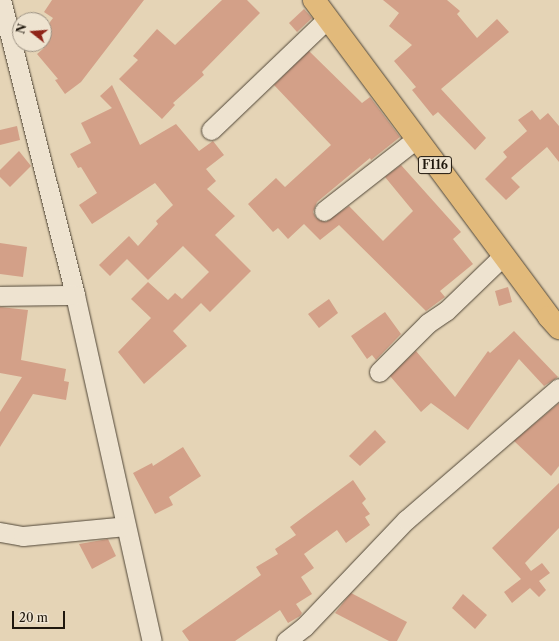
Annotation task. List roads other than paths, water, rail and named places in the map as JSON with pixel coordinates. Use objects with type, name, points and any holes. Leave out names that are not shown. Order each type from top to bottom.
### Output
[{"type":"main road","name":"F116","points":[[314,0],[326,19],[503,256],[559,328]]},
{"type":"street","points":[[1,0],[75,295],[152,641]]},
{"type":"street","points":[[211,130],[326,19]]},
{"type":"street","points":[[324,211],[416,139]]},
{"type":"street","points":[[379,372],[428,323],[446,311],[503,256]]},
{"type":"street","points":[[0,296],[75,295]]},
{"type":"street","points":[[286,641],[304,627],[406,520],[559,388]]},
{"type":"street","points":[[0,532],[23,536],[126,526]]}]
